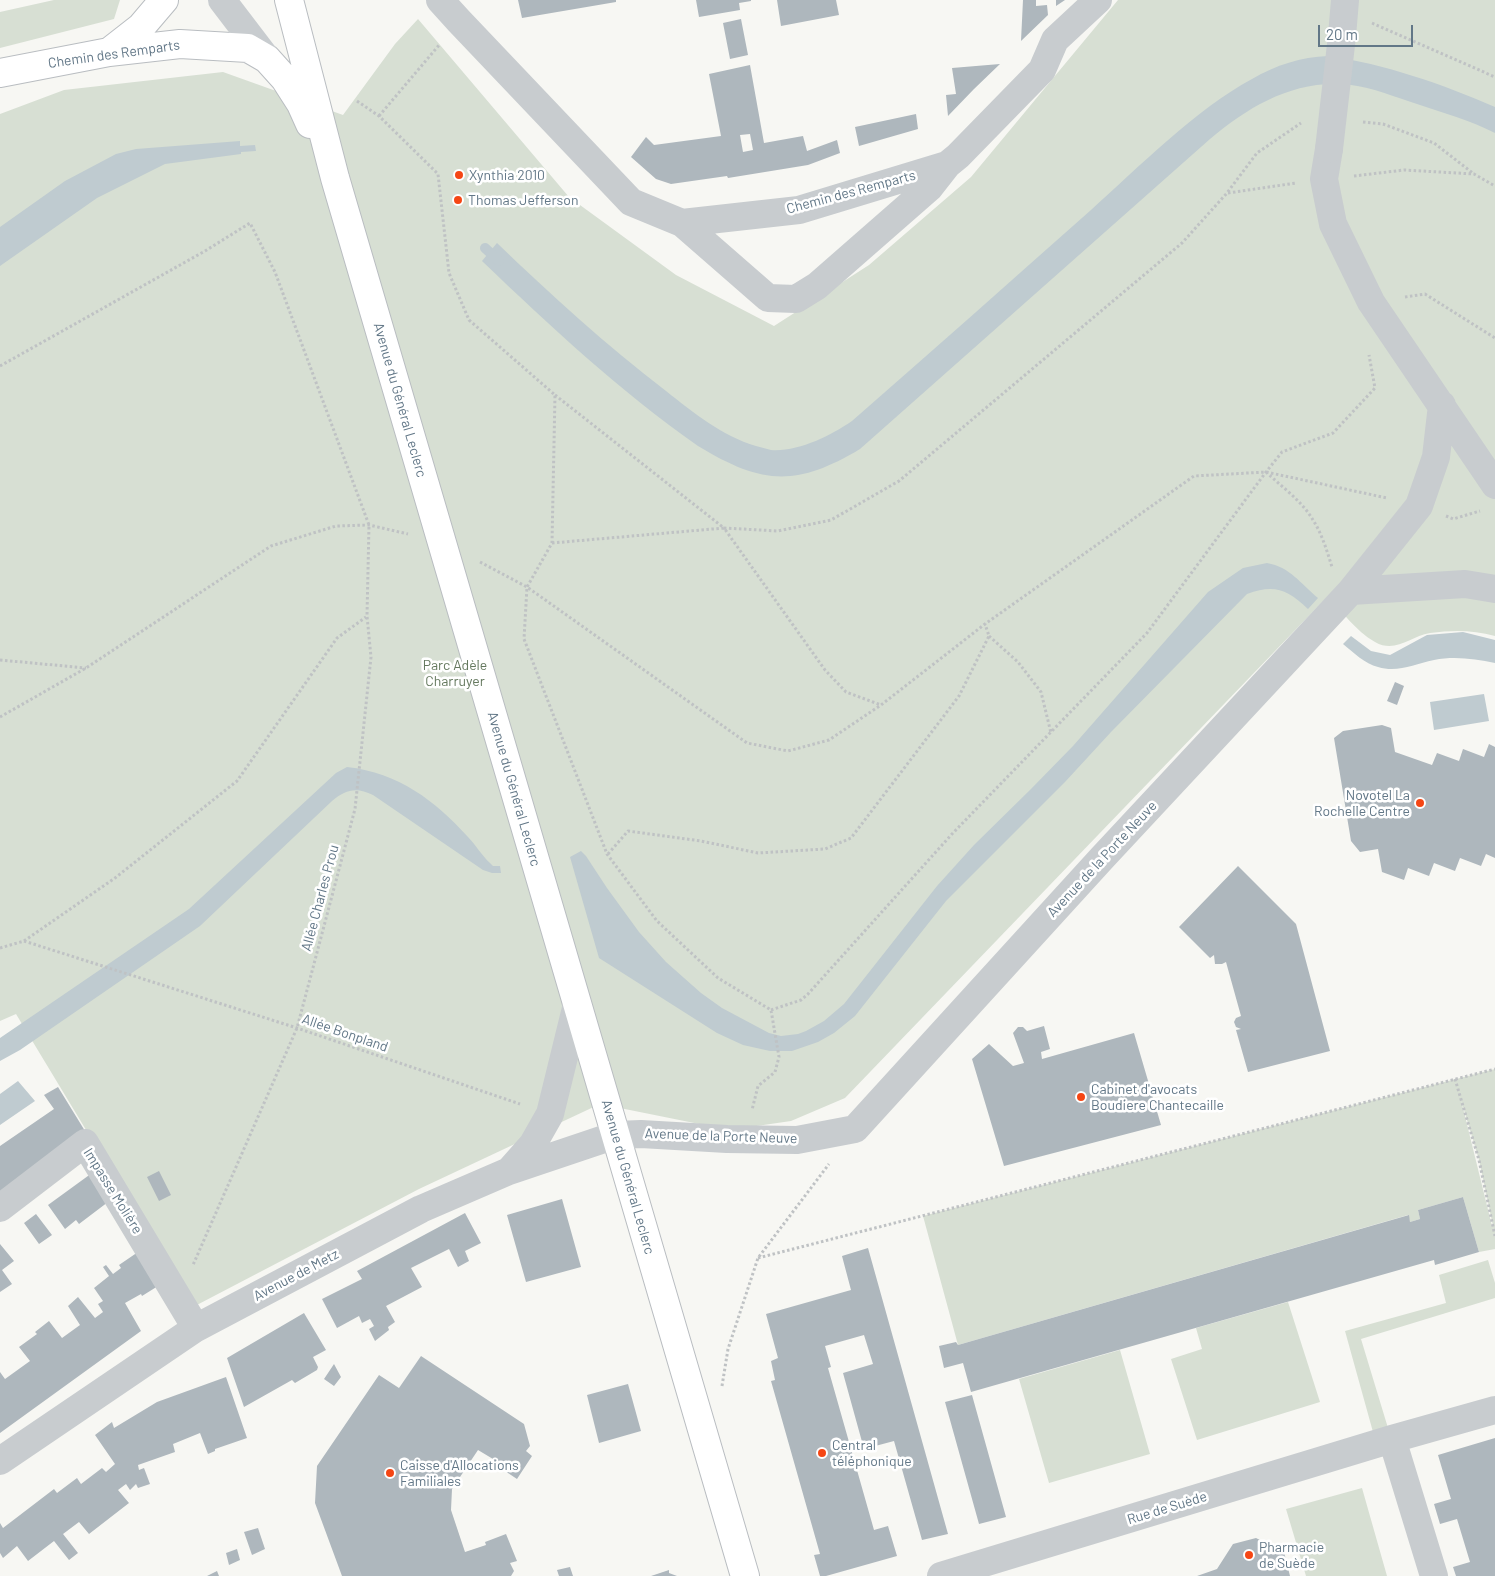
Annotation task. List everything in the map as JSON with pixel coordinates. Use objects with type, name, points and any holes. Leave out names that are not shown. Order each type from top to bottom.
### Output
[{"type":"main road","points":[[109,52],[141,27],[164,0]]},
{"type":"main road","name":"Avenue du Général Leclerc","points":[[288,0],[335,178],[745,1576]]},
{"type":"main road","name":"Chemin des Remparts","points":[[0,73],[109,52],[180,44],[248,48],[267,59],[285,79],[301,104],[335,178]]},
{"type":"street","points":[[222,0],[267,59]]},
{"type":"street","name":"Chemin des Remparts","points":[[440,0],[631,202],[682,223],[799,210],[947,165],[1042,70],[1055,40],[1098,0]]},
{"type":"street","points":[[1344,16],[1324,179],[1333,224],[1371,302],[1442,405],[1491,497]]},
{"type":"street","points":[[682,223],[768,298],[796,299],[817,286],[928,188],[947,165]]},
{"type":"street","name":"Avenue de la Porte Neuve","points":[[616,1135],[641,1134],[797,1140],[855,1130],[1102,858],[1351,591],[1419,506],[1436,457],[1442,405]]},
{"type":"street","points":[[1351,591],[1465,584],[1495,588]]},
{"type":"street","points":[[509,1171],[533,1144],[550,1114],[577,1004]]},
{"type":"street","name":"Avenue de Metz","points":[[0,1461],[196,1328],[421,1209],[509,1171],[616,1135]]},
{"type":"street","name":"Impasse Molière","points":[[0,1208],[86,1143],[196,1328]]},
{"type":"street","name":"Rue de Suède","points":[[941,1576],[1392,1439],[1495,1410]]},
{"type":"street","points":[[1392,1439],[1434,1576]]},
{"type":"path","points":[[1344,16],[1495,77]]},
{"type":"path","points":[[379,116],[459,21]]},
{"type":"path","points":[[357,101],[379,116],[438,174],[449,273],[469,320],[555,394],[724,528],[825,670],[846,692],[881,705]]},
{"type":"path","points":[[552,543],[724,528],[778,531],[831,520],[899,481],[1182,243],[1227,193],[1404,170],[1474,174],[1495,186]]},
{"type":"path","points":[[0,366],[205,251],[250,223],[275,272],[369,525]]},
{"type":"path","points":[[1371,302],[1425,294],[1495,338]]},
{"type":"path","points":[[555,394],[552,543],[527,587],[524,639],[608,854],[657,921],[718,978],[771,1010],[801,1000],[808,994],[952,834],[1147,633],[1282,452],[1333,433],[1374,388],[1368,350]]},
{"type":"path","points":[[1266,472],[1302,505],[1313,519],[1321,534],[1333,569],[1351,591]]},
{"type":"path","points":[[0,717],[86,668],[271,546],[336,526],[369,525],[442,540],[464,555],[527,587],[747,743],[788,751],[829,740],[881,705],[985,624],[1194,476],[1266,472],[1408,502],[1453,519],[1491,497]]},
{"type":"path","name":"Allée Charles Prou","points":[[190,1271],[297,1028],[355,809],[371,658],[367,616],[369,525]]},
{"type":"path","points":[[0,948],[24,941],[115,878],[237,780],[336,638],[367,616]]},
{"type":"path","points":[[985,624],[989,636],[1018,662],[1040,692],[1051,733]]},
{"type":"path","points":[[608,854],[628,830],[701,840],[758,853],[825,849],[852,838],[959,696],[989,636]]},
{"type":"path","points":[[0,660],[86,668]]},
{"type":"path","name":"Allée Bonpland","points":[[24,941],[297,1028],[550,1114]]},
{"type":"path","points":[[764,1140],[763,1121],[750,1114],[758,1086],[775,1072],[779,1054],[771,1010]]},
{"type":"path","points":[[758,1258],[1495,1069]]},
{"type":"path","points":[[1455,1079],[1479,1160],[1495,1236]]},
{"type":"path","points":[[721,1391],[728,1349],[758,1258],[855,1130]]},
{"type":"green space","points":[[54,0],[120,0],[114,19],[0,48],[0,12]]},
{"type":"green space","name":"Parc Adèle Charruyer","points":[[1118,0],[1495,0],[1495,636],[1471,632],[1438,632],[1423,635],[1396,645],[1383,645],[1375,642],[1355,627],[1327,597],[845,1098],[791,1121],[729,1130],[600,1104],[419,1189],[193,1307],[16,1014],[0,1021],[0,114],[64,90],[223,72],[343,115],[395,44],[418,19],[569,197],[676,275],[774,326],[869,265],[971,177]]},
{"type":"green space","points":[[1495,1069],[1495,1249],[1479,1252],[1463,1197],[1418,1210],[1420,1219],[1410,1222],[1408,1215],[958,1345],[923,1216]],"holes":[[[1461,1100],[1479,1160],[1493,1226]]]},
{"type":"green space","points":[[1488,1260],[1495,1283],[1495,1298],[1361,1339],[1388,1428],[1373,1432],[1345,1331],[1446,1303],[1439,1275]]},
{"type":"green space","points":[[1288,1302],[1320,1402],[1197,1440],[1171,1359],[1202,1349],[1196,1328]]},
{"type":"green space","points":[[1120,1350],[1150,1454],[1049,1483],[1019,1379]]},
{"type":"green space","points":[[1362,1488],[1387,1576],[1306,1576],[1286,1509]]},
{"type":"shaded area","points":[[1328,56],[1371,64],[1413,76],[1455,90],[1495,107],[1495,133],[1476,124],[1384,93],[1351,85],[1331,84],[1293,90],[1258,105],[1241,115],[1210,139],[860,449],[837,462],[797,475],[778,476],[760,474],[720,459],[698,446],[641,403],[587,358],[482,261],[497,243],[600,338],[644,374],[720,430],[744,442],[771,450],[803,446],[834,432],[852,421],[1168,140],[1210,106],[1252,79],[1270,70],[1298,60]]},
{"type":"shaded area","points":[[240,141],[240,146],[255,145],[256,151],[165,164],[97,198],[0,266],[0,227],[65,181],[116,154],[136,149]]},
{"type":"shaded area","points":[[1267,563],[1282,568],[1294,576],[1318,598],[1308,609],[1293,597],[1280,590],[1265,589],[1247,594],[1111,732],[1065,782],[946,901],[855,1016],[834,1033],[818,1042],[792,1051],[770,1051],[743,1045],[717,1033],[599,958],[570,857],[581,851],[639,932],[666,962],[701,993],[722,1008],[769,1033],[781,1036],[798,1034],[824,1021],[844,1004],[937,886],[974,845],[1073,746],[1208,592],[1243,568]]},
{"type":"shaded area","points":[[1463,632],[1495,640],[1495,663],[1450,658],[1406,667],[1385,669],[1368,663],[1343,644],[1351,636],[1371,651],[1390,655],[1427,635]]},
{"type":"shaded area","points":[[1484,694],[1489,721],[1434,730],[1430,702]]},
{"type":"shaded area","points":[[347,767],[383,775],[414,790],[442,811],[471,840],[493,866],[500,866],[501,873],[483,870],[373,795],[357,790],[347,792],[332,801],[200,926],[20,1050],[0,1061],[0,1038],[189,909],[336,773]]},
{"type":"shaded area","points":[[18,1081],[35,1101],[0,1125],[0,1094]]},
{"type":"building","points":[[518,0],[616,0],[616,2],[522,18]]},
{"type":"building","points":[[696,0],[751,1],[739,3],[740,10],[699,17]]},
{"type":"building","points":[[777,0],[836,0],[839,15],[781,26]]},
{"type":"building","points":[[1023,0],[1036,0],[1036,6],[1047,5],[1048,15],[1021,41]]},
{"type":"building","points":[[1056,0],[1065,0],[1056,6]]},
{"type":"building","points":[[741,19],[748,55],[730,59],[723,23]]},
{"type":"building","points":[[1000,64],[948,116],[946,95],[956,94],[952,68]]},
{"type":"building","points":[[750,65],[764,143],[803,136],[807,151],[837,140],[840,153],[808,165],[728,178],[727,176],[671,184],[656,179],[631,157],[646,137],[654,145],[721,136],[709,74]],"holes":[[[750,134],[753,150],[743,152],[740,135]]]},
{"type":"building","points":[[916,114],[918,129],[859,146],[855,127]]},
{"type":"building","points":[[1395,682],[1404,686],[1397,705],[1387,701]]},
{"type":"building","name":"Novotel La Rochelle Centre","points":[[1382,725],[1391,728],[1395,752],[1432,765],[1437,753],[1459,761],[1463,749],[1484,757],[1489,744],[1495,747],[1495,858],[1486,854],[1481,866],[1460,858],[1455,871],[1434,863],[1429,876],[1408,868],[1404,880],[1382,872],[1378,849],[1360,852],[1351,841],[1334,738],[1343,731]]},
{"type":"building","points":[[1238,866],[1296,924],[1330,1051],[1248,1072],[1236,1030],[1241,1029],[1236,1027],[1234,1022],[1236,1018],[1241,1016],[1226,962],[1215,964],[1214,955],[1210,958],[1179,927]]},
{"type":"building","points":[[1044,1026],[1050,1049],[1041,1052],[1042,1059],[1134,1033],[1161,1125],[1004,1166],[972,1059],[989,1044],[1013,1066],[1024,1063],[1013,1033],[1018,1027],[1023,1027],[1027,1031]]},
{"type":"building","points":[[58,1087],[85,1131],[0,1195],[0,1146],[54,1109],[44,1095]]},
{"type":"building","points":[[159,1171],[171,1195],[159,1201],[147,1177]]},
{"type":"building","points":[[92,1173],[108,1202],[79,1224],[76,1220],[65,1229],[48,1205]]},
{"type":"building","points":[[1463,1197],[1479,1252],[1435,1265],[1434,1260],[971,1392],[963,1363],[944,1368],[939,1346],[956,1342],[958,1345],[1409,1215],[1410,1222],[1420,1219],[1418,1210]]},
{"type":"building","points":[[562,1199],[581,1267],[526,1282],[507,1215]]},
{"type":"building","points":[[465,1213],[481,1243],[465,1251],[469,1261],[458,1267],[449,1249],[411,1268],[422,1287],[386,1306],[395,1322],[388,1327],[389,1330],[375,1341],[369,1329],[374,1326],[370,1319],[362,1323],[359,1316],[337,1328],[322,1299],[362,1279],[357,1271]]},
{"type":"building","points":[[36,1214],[52,1235],[39,1244],[24,1223]]},
{"type":"building","points":[[0,1244],[14,1261],[2,1270],[12,1284],[0,1292]]},
{"type":"building","name":"Central téléphonique","points":[[868,1248],[948,1534],[922,1540],[894,1441],[864,1449],[843,1373],[873,1364],[864,1335],[825,1346],[831,1367],[828,1368],[874,1530],[888,1526],[897,1556],[826,1576],[820,1576],[814,1555],[820,1554],[771,1381],[775,1380],[771,1361],[778,1358],[766,1314],[851,1290],[842,1256]]},
{"type":"building","points":[[138,1252],[158,1286],[142,1296],[141,1294],[125,1303],[141,1331],[0,1433],[0,1372],[5,1379],[30,1361],[19,1347],[37,1334],[35,1332],[49,1321],[62,1338],[80,1325],[68,1306],[78,1297],[95,1318],[103,1312],[98,1304],[103,1301],[94,1288],[109,1276],[103,1267],[106,1265],[113,1274],[121,1268],[119,1265]]},
{"type":"building","points":[[304,1313],[326,1350],[313,1357],[318,1367],[317,1370],[295,1383],[292,1380],[244,1407],[227,1358]]},
{"type":"building","name":"Caisse d'Allocations Familiales","points":[[421,1356],[524,1424],[530,1446],[526,1451],[532,1456],[517,1479],[496,1465],[498,1462],[478,1450],[452,1489],[451,1510],[465,1552],[486,1545],[485,1542],[506,1534],[517,1561],[510,1563],[514,1571],[511,1576],[342,1576],[315,1503],[317,1466],[379,1375],[399,1388]]},
{"type":"building","points":[[334,1364],[341,1377],[334,1386],[324,1379]]},
{"type":"building","points":[[226,1377],[247,1438],[215,1449],[215,1451],[208,1454],[200,1433],[173,1444],[175,1452],[138,1465],[139,1470],[144,1468],[150,1484],[138,1488],[136,1484],[130,1490],[126,1484],[118,1490],[129,1503],[89,1534],[79,1522],[63,1534],[78,1553],[69,1560],[54,1541],[28,1561],[17,1546],[3,1558],[0,1553],[0,1523],[3,1528],[54,1489],[57,1493],[77,1478],[81,1484],[102,1468],[106,1472],[115,1464],[95,1435],[112,1422],[114,1428],[157,1402]]},
{"type":"building","points":[[628,1384],[641,1431],[599,1443],[587,1395]]},
{"type":"building","points":[[972,1395],[1006,1517],[979,1524],[945,1402]]},
{"type":"building","points":[[1495,1438],[1495,1576],[1456,1576],[1453,1567],[1470,1562],[1457,1519],[1440,1524],[1434,1504],[1451,1499],[1438,1455]]},
{"type":"building","points":[[258,1528],[265,1549],[252,1555],[244,1532]]},
{"type":"building","points":[[1256,1538],[1284,1552],[1290,1576],[1197,1576],[1217,1569],[1233,1544]]},
{"type":"building","points":[[237,1549],[240,1560],[229,1565],[226,1553]]},
{"type":"building","points":[[570,1567],[573,1576],[559,1576],[557,1570]]},
{"type":"building","points":[[669,1570],[669,1573],[677,1576],[651,1576]]},
{"type":"building","points":[[217,1571],[219,1576],[207,1576]]},
{"type":"waterway","points":[[485,248],[499,261]]},
{"type":"place","name":"Xynthia 2010","points":[[459,175]]},
{"type":"place","name":"Thomas Jefferson","points":[[458,200]]},
{"type":"place","name":"Novotel La Rochelle Centre","points":[[1420,803]]},
{"type":"place","name":"Cabinet d'avocats Boudiere Chantecaille","points":[[1081,1097]]},
{"type":"place","name":"Central téléphonique","points":[[822,1453]]},
{"type":"place","name":"Caisse d'Allocations Familiales","points":[[390,1473]]},
{"type":"place","name":"Pharmacie de Suède","points":[[1249,1555]]}]
